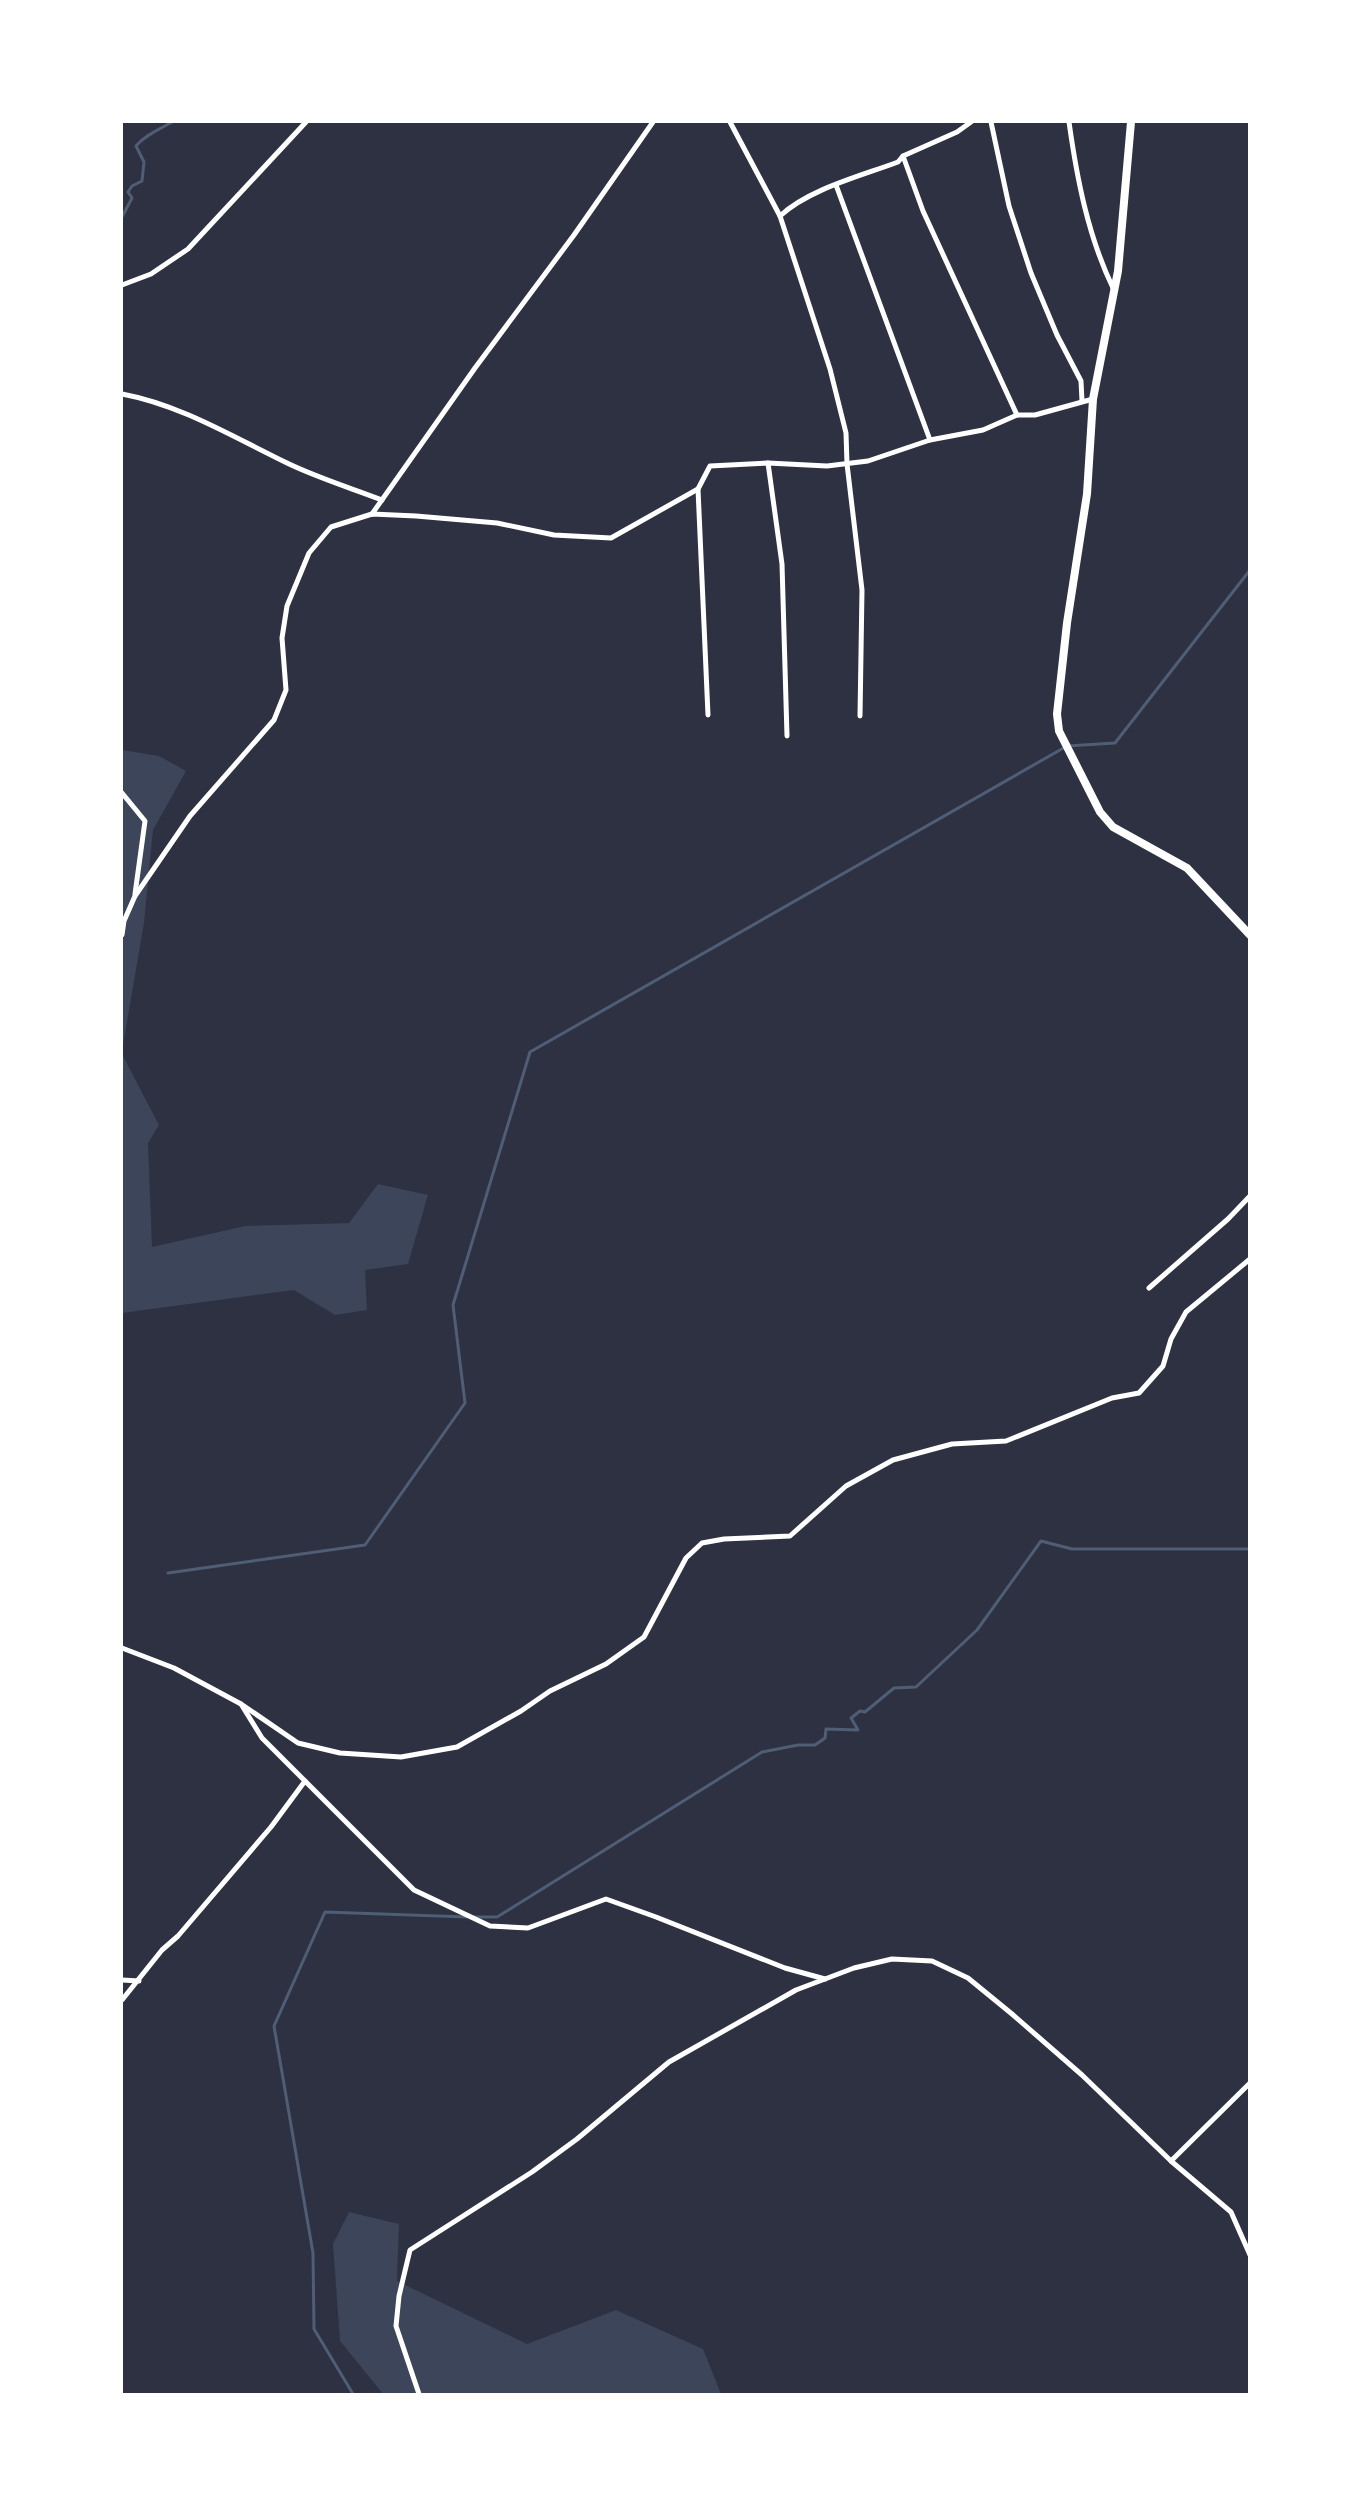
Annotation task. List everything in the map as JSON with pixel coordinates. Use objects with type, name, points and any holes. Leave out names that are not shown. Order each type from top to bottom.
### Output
[{"type":"main road","points":[[1131,122],[1115,292],[1093,399],[1087,494],[1067,623],[1057,714],[1059,731],[1100,812],[1113,827],[1187,868],[1250,935]]},
{"type":"street","points":[[122,285],[152,273],[188,249],[306,122]]},
{"type":"street","points":[[372,514],[653,122]]},
{"type":"street","points":[[730,122],[780,216],[830,369],[846,433],[862,590],[860,716]]},
{"type":"street","points":[[780,216],[792,206],[836,185],[898,162],[903,156],[957,132],[971,122]]},
{"type":"street","points":[[991,122],[1009,206],[1031,273],[1064,351],[1082,381],[1082,401]]},
{"type":"street","points":[[1069,122],[1087,215],[1099,258],[1115,292]]},
{"type":"street","points":[[903,156],[923,211],[1017,415]]},
{"type":"street","points":[[836,185],[930,440]]},
{"type":"street","points":[[122,394],[149,399],[231,434],[288,464],[382,500]]},
{"type":"street","points":[[708,715],[698,489],[710,466],[768,463],[827,466],[868,461],[930,440],[983,430],[1017,415],[1035,415],[1093,399]]},
{"type":"street","points":[[768,463],[782,564],[787,736]]},
{"type":"street","points":[[122,935],[124,921],[135,896],[190,816],[274,720],[286,690],[282,638],[287,606],[309,553],[331,527],[372,514],[485,522],[554,535],[611,538],[698,489]]},
{"type":"street","points":[[122,793],[145,820],[135,896]]},
{"type":"street","points":[[1149,1288],[1228,1219],[1250,1196]]},
{"type":"street","points":[[122,1648],[174,1668],[241,1704],[298,1743],[340,1753],[401,1757],[457,1747],[521,1711],[550,1691],[606,1664],[644,1637],[686,1558],[702,1543],[724,1539],[790,1536],[846,1486],[892,1460],[952,1444],[1006,1441],[1112,1398],[1138,1393],[1163,1366],[1170,1339],[1186,1312],[1250,1259]]},
{"type":"street","points":[[241,1704],[262,1738],[414,1890],[490,1926],[528,1928],[606,1899],[785,1968],[826,1979]]},
{"type":"street","points":[[122,2000],[162,1950],[178,1936],[271,1827],[305,1781]]},
{"type":"street","points":[[419,2394],[396,2326],[399,2296],[410,2250],[532,2172],[577,2139],[669,2062],[796,1990],[854,1968],[892,1959],[932,1961],[968,1978],[1082,2075],[1170,2161],[1231,2212],[1250,2255]]},
{"type":"street","points":[[122,1980],[139,1981]]},
{"type":"street","points":[[1170,2161],[1250,2083]]},
{"type":"shaded area","points":[[122,750],[159,756],[186,771],[153,830],[144,923],[122,1051]]},
{"type":"shaded area","points":[[122,1054],[159,1125],[148,1143],[152,1247],[245,1226],[349,1223],[378,1184],[428,1195],[408,1264],[365,1270],[367,1310],[335,1315],[294,1290],[122,1313]]},
{"type":"shaded area","points":[[349,2212],[399,2224],[397,2281],[527,2344],[616,2310],[703,2349],[721,2394],[383,2394],[340,2341],[333,2244]]},
{"type":"waterway","points":[[122,217],[132,198],[128,192],[132,186],[142,181],[144,162],[136,146],[148,135],[172,122]]},
{"type":"waterway","points":[[168,1573],[365,1545],[465,1403],[453,1305],[530,1052],[1067,746],[1115,743],[1250,570]]},
{"type":"waterway","points":[[474,1917],[497,1917],[762,1752],[798,1745],[815,1745],[825,1738],[826,1729],[858,1730],[851,1718],[860,1711],[865,1712],[894,1688],[916,1687],[977,1630],[1041,1541],[1072,1549],[1250,1549]]},
{"type":"waterway","points":[[353,2394],[314,2329],[313,2253],[274,2026],[325,1912],[467,1917]]}]
